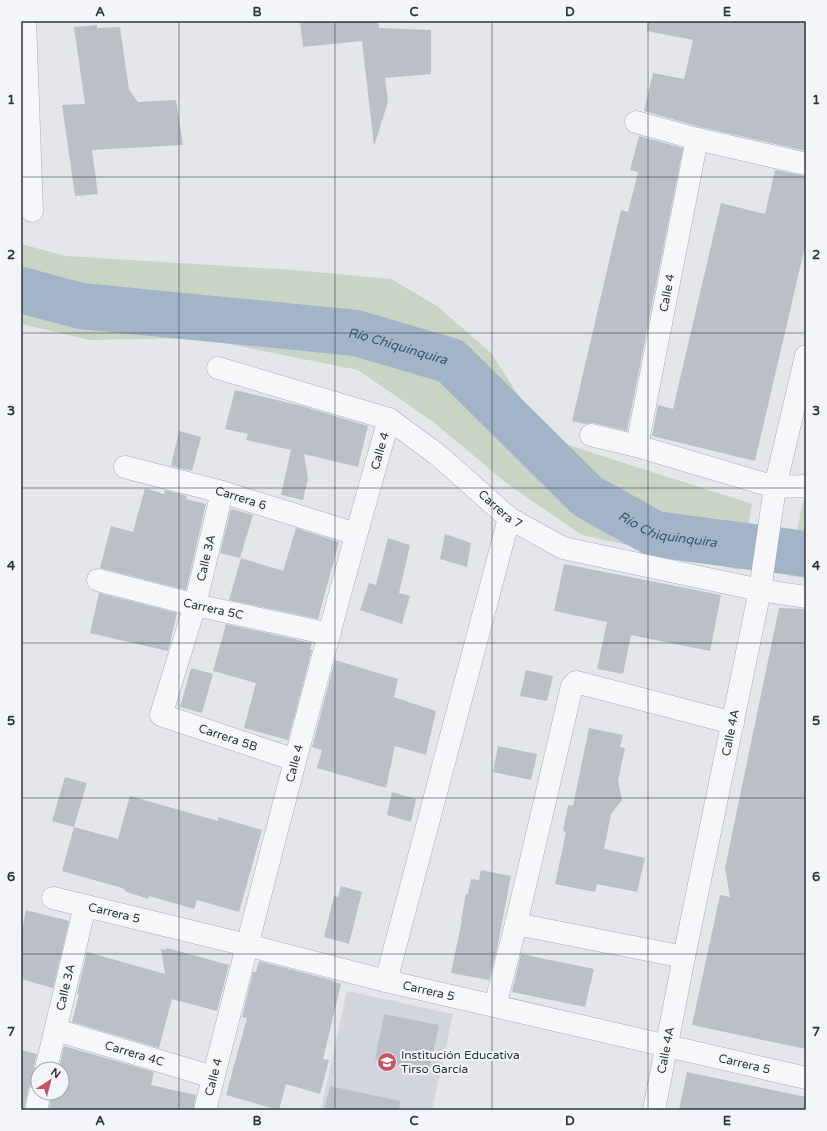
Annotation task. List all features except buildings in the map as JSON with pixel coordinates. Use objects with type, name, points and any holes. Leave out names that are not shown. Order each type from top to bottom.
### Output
[{"type":"street","points":[[25,21],[32,211]]},
{"type":"street","points":[[636,122],[697,139],[806,164]]},
{"type":"street","name":"Calle 4","points":[[637,446],[697,139]]},
{"type":"street","name":"Calle 4A","points":[[654,1110],[684,956],[762,580],[775,487],[806,356]]},
{"type":"street","name":"Carrera 7","points":[[218,368],[389,419],[438,455],[509,518],[563,548],[762,580],[806,597]]},
{"type":"street","name":"Calle 4","points":[[205,1110],[295,760],[356,534],[389,419]]},
{"type":"street","points":[[591,435],[637,446],[775,487],[806,486]]},
{"type":"street","name":"Carrera 6","points":[[125,467],[222,492],[356,534]]},
{"type":"street","name":"Calle 3A","points":[[161,715],[195,605],[222,492]]},
{"type":"street","points":[[386,981],[509,518]]},
{"type":"street","name":"Carrera 5C","points":[[98,580],[195,605],[330,634]]},
{"type":"street","points":[[495,1006],[516,924],[572,686],[576,682],[733,723]]},
{"type":"street","name":"Carrera 5B","points":[[161,715],[295,760]]},
{"type":"street","name":"Carrera 5","points":[[53,898],[247,945],[386,981],[806,1078]]},
{"type":"street","name":"Calle 3A","points":[[48,1061],[85,906]]},
{"type":"street","points":[[516,924],[684,956]]},
{"type":"street","name":"Carrera 4C","points":[[56,1030],[213,1077]]},
{"type":"shaded area","name":"Institución Educativa Tirso García","points":[[347,991],[453,1014],[432,1110],[321,1110]]},
{"type":"green space","points":[[21,244],[66,256],[294,270],[391,279],[437,306],[491,353],[532,416],[568,445],[752,504],[740,570],[582,535],[509,485],[432,421],[358,370],[198,338],[90,340],[21,324]]},
{"type":"green space","points":[[803,501],[806,501],[806,578],[788,576]]},
{"type":"waterway","name":"Río Chiquinquira","points":[[21,290],[81,306],[356,333],[451,361],[587,496],[655,534],[806,554]]},
{"type":"place","name":"Institución Educativa Tirso García","points":[[387,1062]]}]
